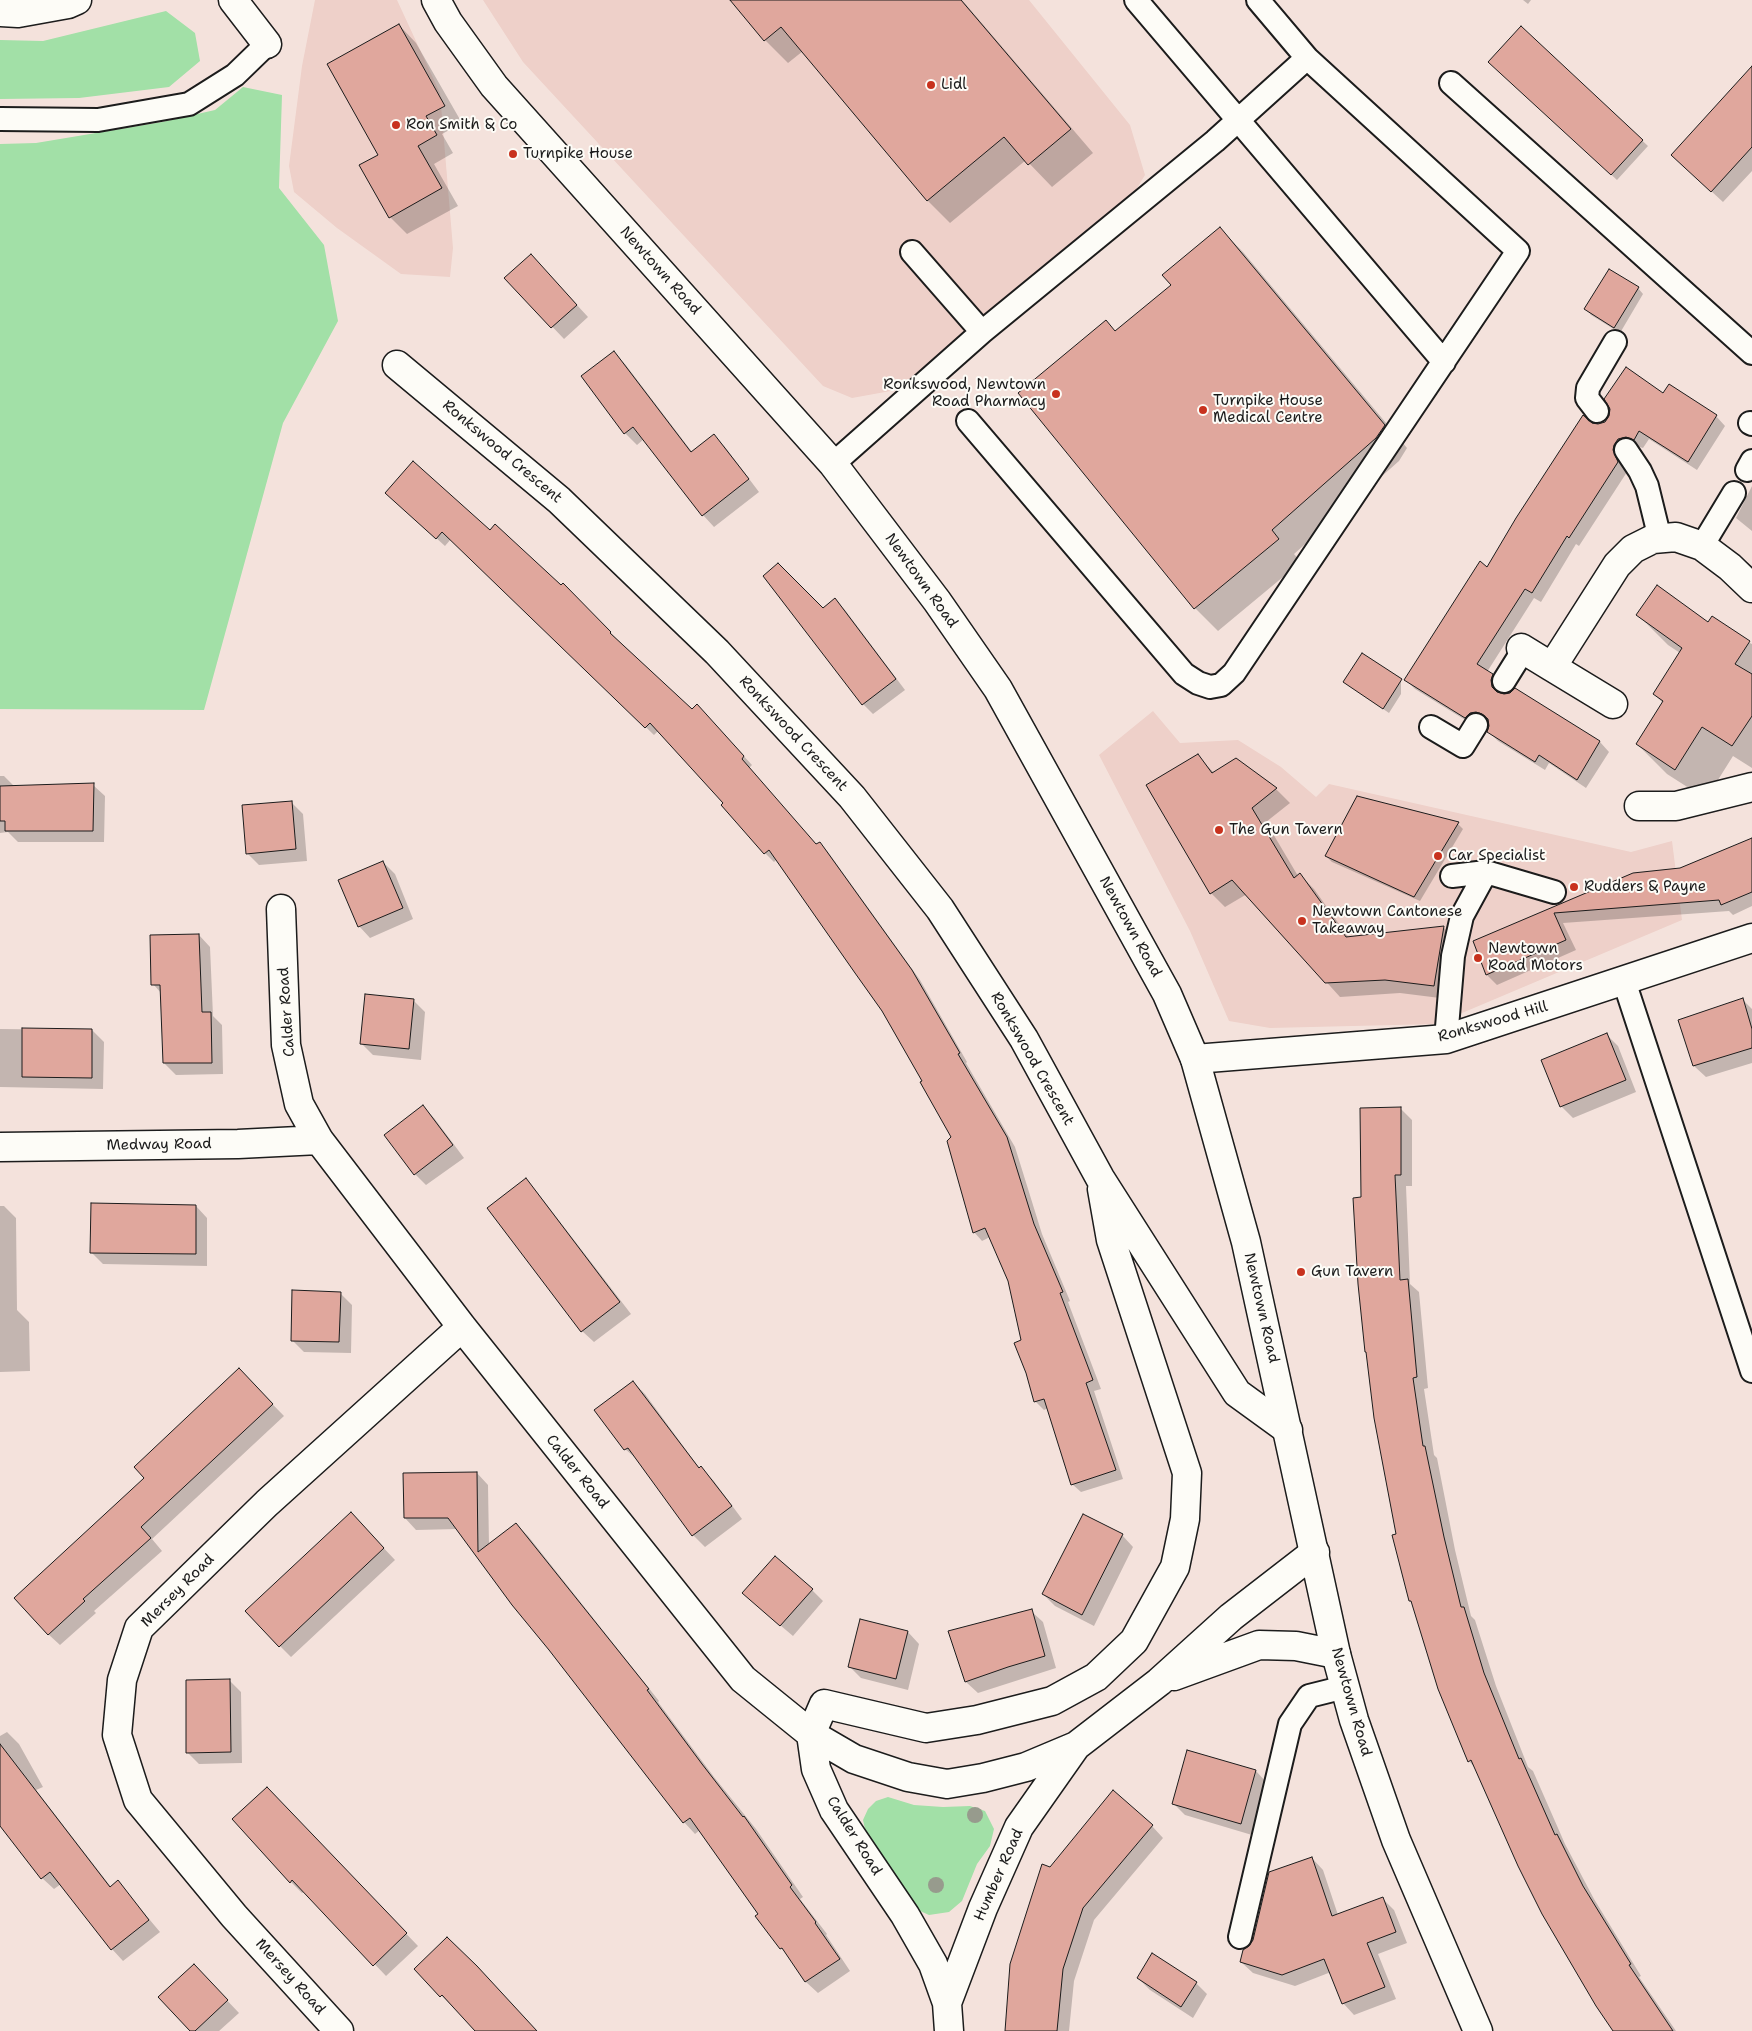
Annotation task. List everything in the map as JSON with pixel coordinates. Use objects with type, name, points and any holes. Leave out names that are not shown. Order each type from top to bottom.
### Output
[{"type":"street","points":[[0,12],[18,14],[68,4],[77,0]]},
{"type":"street","points":[[234,0],[267,44]]},
{"type":"street","name":"Newtown Road","points":[[436,0],[448,22],[494,86],[833,464],[937,602],[998,689],[1167,994],[1195,1059],[1246,1242],[1336,1654],[1354,1720],[1396,1840],[1478,2031]]},
{"type":"street","name":"Ronkswood Crescent","points":[[397,364],[559,500],[716,652],[852,797],[940,909],[1024,1039],[1100,1178],[1237,1393],[1288,1430]]},
{"type":"street","points":[[1552,667],[1617,565],[1633,549],[1653,539],[1676,537],[1702,546],[1730,567],[1752,588]]},
{"type":"street","points":[[1523,649],[1613,704]]},
{"type":"street","points":[[1639,806],[1676,806],[1752,787]]},
{"type":"street","name":"Calder Road","points":[[281,910],[286,1045],[299,1104],[318,1140],[462,1326],[743,1679],[811,1734],[816,1769],[834,1810],[906,1915],[933,1964],[947,2003]]},
{"type":"street","name":"Ronkswood Hill","points":[[1195,1059],[1446,1039],[1752,938]]},
{"type":"street","name":"Medway Road","points":[[0,1147],[238,1144],[318,1140]]},
{"type":"street","name":"Ronkswood Crescent","points":[[811,1734],[824,1704],[926,1728],[977,1720],[1052,1702],[1096,1677],[1134,1641],[1175,1567],[1186,1519],[1187,1473],[1111,1240],[1100,1178]]},
{"type":"street","name":"Mersey Road","points":[[339,2031],[234,1916],[138,1800],[117,1735],[122,1680],[139,1628],[267,1503],[462,1326]]},
{"type":"street","name":"Humber Road","points":[[949,2031],[947,2003],[983,1908],[1019,1826],[1076,1746],[1158,1682],[1232,1617],[1315,1552]]},
{"type":"street","name":"Humber Road","points":[[1158,1682],[1259,1645],[1296,1646],[1336,1654]]},
{"type":"street","points":[[811,1734],[854,1759],[908,1777],[946,1784],[983,1778],[1026,1767],[1076,1746]]},
{"type":"lane","points":[[1136,0],[1444,362]]},
{"type":"lane","points":[[968,421],[1184,674],[1198,683],[1210,687],[1221,685],[1234,673],[1518,251],[1307,58],[1258,0]]},
{"type":"lane","points":[[0,120],[98,120],[189,104],[235,75],[267,44]]},
{"type":"lane","points":[[833,464],[982,332],[1238,120],[1307,58]]},
{"type":"lane","points":[[1451,83],[1752,353]]},
{"type":"lane","points":[[912,252],[982,332]]},
{"type":"lane","points":[[1597,411],[1587,398],[1588,388],[1615,342]]},
{"type":"lane","points":[[1626,450],[1640,471],[1647,486],[1660,538]]},
{"type":"lane","points":[[1702,546],[1734,493]]},
{"type":"lane","points":[[1504,681],[1523,649]]},
{"type":"lane","points":[[1430,727],[1463,746],[1476,725]]},
{"type":"lane","points":[[1446,1039],[1453,956],[1462,916],[1486,872]]},
{"type":"lane","points":[[1452,876],[1486,872],[1554,892]]},
{"type":"lane","points":[[1624,981],[1752,1371]]},
{"type":"lane","points":[[1240,1937],[1290,1724],[1309,1696],[1345,1687]]},
{"type":"shaded area","points":[[315,0],[397,0],[440,93],[453,248],[450,277],[401,274],[337,228],[294,192],[289,166],[302,66]]},
{"type":"shaded area","points":[[483,0],[1029,0],[1130,125],[1145,175],[1131,198],[896,390],[852,398],[823,386],[523,62]]},
{"type":"shaded area","points":[[1153,711],[1180,743],[1238,740],[1281,767],[1316,797],[1329,784],[1631,852],[1672,841],[1682,920],[1436,1024],[1270,1028],[1229,1021],[1190,931],[1099,755]]},
{"type":"green space","points":[[166,11],[195,33],[200,61],[169,87],[79,98],[0,99],[0,40],[43,41]]},
{"type":"green space","points":[[243,87],[282,95],[279,188],[324,245],[338,321],[283,423],[204,710],[0,709],[0,144],[36,143],[162,122],[215,110]]},
{"type":"green space","points":[[888,1797],[914,1805],[970,1806],[985,1811],[994,1829],[990,1846],[977,1864],[962,1901],[949,1912],[929,1915],[918,1910],[865,1829],[863,1820],[868,1809],[876,1801]]},
{"type":"building","name":"Lidl","points":[[730,0],[961,0],[1071,129],[1028,165],[1004,137],[927,201],[781,27],[764,41]]},
{"type":"building","name":"Ron Smith & Co","points":[[399,24],[445,106],[426,116],[437,135],[418,146],[442,188],[389,218],[359,165],[378,155],[327,64]]},
{"type":"building","points":[[1521,26],[1643,140],[1611,175],[1488,62]]},
{"type":"building","points":[[1752,66],[1752,147],[1711,192],[1671,155]]},
{"type":"building","name":"Turnpike House Medical Centre","points":[[1220,227],[1385,425],[1376,438],[1272,530],[1279,539],[1194,609],[1018,393],[1106,320],[1115,331],[1171,285],[1162,275]]},
{"type":"building","points":[[531,254],[577,305],[551,328],[504,278]]},
{"type":"building","points":[[1609,269],[1639,287],[1614,328],[1584,309]]},
{"type":"building","points":[[614,351],[691,452],[714,434],[749,479],[702,516],[633,427],[624,434],[581,376]]},
{"type":"building","points":[[1626,367],[1663,393],[1669,384],[1717,415],[1688,462],[1639,431],[1634,440],[1626,437],[1618,439],[1613,450],[1618,462],[1569,538],[1567,536],[1532,593],[1525,589],[1477,664],[1493,674],[1491,680],[1492,687],[1497,692],[1510,693],[1515,688],[1600,741],[1577,780],[1539,755],[1535,762],[1487,732],[1489,726],[1488,719],[1482,714],[1470,713],[1465,718],[1404,680],[1480,561],[1487,567],[1516,518],[1583,415],[1592,423],[1605,422],[1609,416],[1610,409],[1604,399]]},
{"type":"building","points":[[413,461],[490,530],[495,524],[561,585],[563,583],[610,633],[692,709],[697,704],[744,756],[742,759],[816,844],[820,842],[912,970],[960,1053],[958,1054],[1007,1137],[1034,1224],[1063,1292],[1060,1293],[1093,1380],[1086,1383],[1116,1470],[1071,1485],[1044,1399],[1034,1402],[1026,1373],[1014,1343],[1021,1340],[1008,1281],[985,1228],[973,1233],[947,1141],[951,1137],[882,1011],[769,850],[764,854],[721,805],[723,803],[650,723],[645,728],[442,532],[436,539],[385,493]]},
{"type":"building","points":[[778,563],[823,608],[835,598],[896,679],[862,705],[763,576]]},
{"type":"building","points":[[1657,585],[1708,622],[1712,616],[1750,641],[1735,664],[1752,674],[1752,716],[1732,746],[1702,727],[1675,770],[1636,744],[1663,701],[1653,694],[1682,648],[1636,615]]},
{"type":"building","points":[[1362,653],[1402,679],[1383,709],[1343,682]]},
{"type":"building","points":[[1198,754],[1212,773],[1236,758],[1277,788],[1252,808],[1294,878],[1300,873],[1346,937],[1444,926],[1434,986],[1385,980],[1325,983],[1232,880],[1210,894],[1146,785]]},
{"type":"building","points":[[94,783],[93,831],[5,831],[5,821],[0,821],[0,786]]},
{"type":"building","points":[[1357,796],[1459,822],[1414,897],[1325,856]]},
{"type":"building","points":[[292,801],[296,849],[246,854],[242,805]]},
{"type":"building","points":[[1752,838],[1752,892],[1721,905],[1719,900],[1554,913],[1566,940],[1486,975],[1473,941],[1633,873],[1680,868]]},
{"type":"building","points":[[383,861],[403,908],[358,927],[338,880]]},
{"type":"building","points":[[199,934],[202,1012],[211,1012],[212,1063],[163,1063],[160,985],[151,985],[150,935]]},
{"type":"building","points":[[365,994],[414,999],[409,1049],[360,1044]]},
{"type":"building","points":[[1743,998],[1752,1029],[1752,1048],[1693,1066],[1678,1020]]},
{"type":"building","points":[[22,1028],[92,1029],[92,1078],[22,1077]]},
{"type":"building","points":[[1607,1033],[1626,1080],[1560,1107],[1541,1060]]},
{"type":"building","points":[[423,1105],[453,1145],[414,1175],[384,1135]]},
{"type":"building","points":[[1401,1107],[1401,1175],[1395,1175],[1400,1280],[1408,1279],[1417,1377],[1413,1378],[1423,1446],[1425,1446],[1461,1607],[1464,1607],[1484,1673],[1519,1759],[1521,1758],[1555,1835],[1557,1834],[1583,1886],[1631,1964],[1629,1965],[1673,2031],[1613,2031],[1596,2006],[1542,1914],[1518,1866],[1471,1760],[1468,1762],[1438,1689],[1411,1601],[1409,1601],[1392,1535],[1396,1534],[1374,1418],[1358,1284],[1353,1198],[1361,1197],[1360,1108]]},
{"type":"building","points":[[526,1178],[620,1302],[581,1332],[487,1208]]},
{"type":"building","points":[[91,1203],[196,1205],[196,1254],[90,1253]]},
{"type":"building","points":[[292,1290],[341,1292],[339,1342],[291,1341]]},
{"type":"building","points":[[239,1368],[273,1404],[141,1527],[151,1538],[83,1599],[85,1601],[48,1635],[14,1598],[144,1478],[134,1467]]},
{"type":"building","points":[[633,1381],[699,1468],[701,1466],[732,1506],[692,1536],[628,1448],[624,1450],[594,1410]]},
{"type":"building","points":[[477,1472],[478,1552],[516,1523],[649,1689],[647,1690],[702,1764],[744,1816],[840,1959],[805,1982],[782,1948],[780,1949],[755,1916],[758,1914],[690,1818],[683,1823],[512,1605],[448,1518],[404,1518],[403,1473]]},
{"type":"building","points":[[351,1512],[384,1548],[279,1647],[245,1611]]},
{"type":"building","points":[[1083,1514],[1123,1534],[1082,1615],[1042,1594]]},
{"type":"building","points":[[775,1556],[813,1589],[780,1626],[742,1593]]},
{"type":"building","points":[[1032,1609],[1045,1656],[965,1682],[948,1631]]},
{"type":"building","points":[[860,1619],[908,1631],[896,1679],[848,1667]]},
{"type":"building","points":[[230,1679],[231,1752],[186,1753],[186,1680]]},
{"type":"building","points":[[0,1744],[110,1887],[118,1880],[149,1920],[111,1950],[50,1872],[41,1879],[0,1826]]},
{"type":"building","points":[[1187,1750],[1256,1770],[1241,1824],[1172,1804]]},
{"type":"building","points":[[267,1787],[407,1933],[373,1966],[292,1880],[290,1883],[232,1819]]},
{"type":"building","points":[[1113,1790],[1153,1825],[1083,1908],[1063,1969],[1057,2031],[1005,2031],[1010,1964],[1042,1864],[1050,1867]]},
{"type":"building","points":[[1312,1857],[1332,1916],[1383,1897],[1396,1932],[1367,1943],[1385,1987],[1342,2004],[1324,1959],[1282,1975],[1240,1962],[1243,1950],[1253,1940],[1269,1872]]},
{"type":"building","points":[[447,1937],[477,1966],[537,2031],[475,2031],[442,1995],[440,1997],[414,1969]]},
{"type":"building","points":[[1152,1953],[1197,1982],[1181,2007],[1137,1978]]},
{"type":"building","points":[[194,1964],[228,2000],[195,2031],[190,2031],[158,1997]]},
{"type":"place","name":"Lidl","points":[[931,85]]},
{"type":"place","name":"Ron Smith & Co","points":[[396,125]]},
{"type":"place","name":"Turnpike House","points":[[513,154]]},
{"type":"place","name":"Ronkswood, Newtown Road Pharmacy","points":[[1056,394]]},
{"type":"place","name":"Turnpike House Medical Centre","points":[[1203,410]]},
{"type":"place","name":"The Gun Tavern","points":[[1219,830]]},
{"type":"place","name":"Car Specialist","points":[[1438,856]]},
{"type":"place","name":"Rudders & Payne","points":[[1574,887]]},
{"type":"place","name":"Newtown Cantonese Takeaway","points":[[1302,921]]},
{"type":"place","name":"Newtown Road Motors","points":[[1478,958]]},
{"type":"place","name":"Gun Tavern","points":[[1301,1272]]}]
